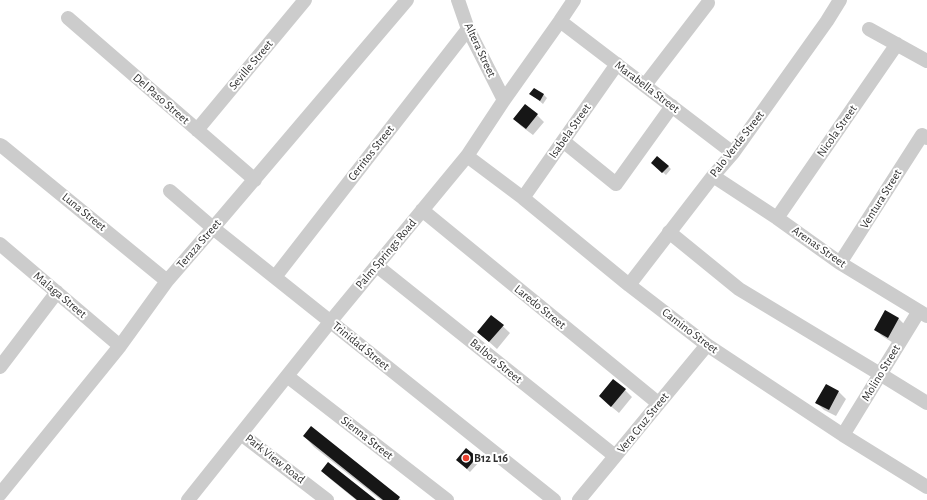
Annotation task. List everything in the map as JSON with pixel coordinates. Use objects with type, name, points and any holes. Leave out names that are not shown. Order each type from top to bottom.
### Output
[{"type":"street","name":"Seville Street","points":[[197,130],[305,0]]},
{"type":"street","name":"Teraza Street","points":[[0,494],[120,346],[167,281],[255,180],[407,0]]},
{"type":"street","name":"Altera Street","points":[[458,0],[468,29],[504,100]]},
{"type":"street","name":"Palm Springs Road","points":[[188,500],[330,322],[468,156],[504,100],[574,0]]},
{"type":"street","name":"Palo Verde Street","points":[[629,285],[713,176],[733,153],[840,0]]},
{"type":"street","points":[[645,85],[708,3]]},
{"type":"street","name":"Del Paso Street","points":[[68,18],[255,180]]},
{"type":"street","name":"Marabella Street","points":[[560,21],[733,153]]},
{"type":"street","name":"Cerritos Street","points":[[274,277],[468,29]]},
{"type":"street","points":[[869,29],[927,61]]},
{"type":"street","name":"Nicola Street","points":[[777,218],[897,44]]},
{"type":"street","name":"Isabela Street","points":[[523,198],[617,64]]},
{"type":"street","points":[[563,141],[616,184],[672,106]]},
{"type":"street","name":"Ventura Street","points":[[840,263],[924,137]]},
{"type":"street","name":"Luna Street","points":[[0,145],[167,281]]},
{"type":"street","name":"Camino Street","points":[[468,156],[523,198],[629,285],[707,346],[843,435],[927,487]]},
{"type":"street","name":"Arenas Street","points":[[713,176],[777,218],[840,263],[923,313]]},
{"type":"street","name":"Trinidad Street","points":[[170,191],[213,228],[554,500]]},
{"type":"street","name":"Laredo Street","points":[[422,210],[658,403]]},
{"type":"street","points":[[669,232],[739,288],[927,403]]},
{"type":"street","name":"Malaga Street","points":[[0,244],[120,346]]},
{"type":"street","name":"Balboa Street","points":[[377,266],[615,456]]},
{"type":"street","points":[[0,367],[57,292]]},
{"type":"street","name":"Molino Street","points":[[843,435],[880,374],[923,313]]},
{"type":"street","name":"Vera Cruz Street","points":[[579,500],[658,403],[707,346]]},
{"type":"street","name":"Sienna Street","points":[[287,376],[447,500]]},
{"type":"street","name":"Park View Road","points":[[241,434],[327,500]]},
{"type":"building","points":[[534,88],[544,94],[540,101],[529,94]]},
{"type":"building","points":[[525,104],[538,114],[526,129],[513,119]]},
{"type":"building","points":[[657,156],[669,166],[662,173],[651,163]]},
{"type":"building","points":[[885,310],[899,318],[888,338],[874,330]]},
{"type":"building","points":[[491,315],[504,325],[489,342],[477,332]]},
{"type":"building","points":[[613,379],[626,389],[611,407],[599,396]]},
{"type":"building","points":[[826,384],[839,391],[829,410],[815,403]]},
{"type":"building","points":[[311,426],[400,497],[398,500],[383,500],[303,436]]},
{"type":"building","name":"B12 L16","points":[[466,448],[477,457],[467,469],[456,460]]},
{"type":"building","points":[[328,462],[376,500],[357,500],[321,471]]},
{"type":"place","name":"B12 L16","points":[[466,458]]}]
